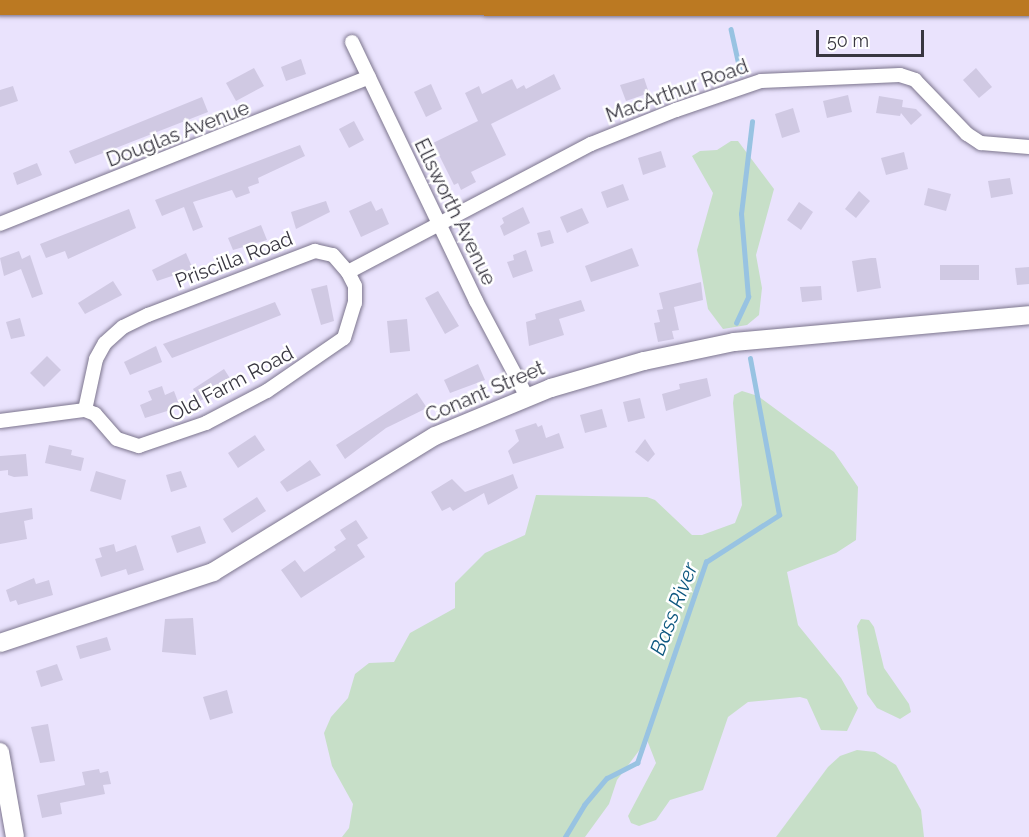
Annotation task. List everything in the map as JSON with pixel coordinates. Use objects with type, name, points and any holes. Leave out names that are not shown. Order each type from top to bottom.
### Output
[{"type":"highway","points":[[0,3],[1029,4]]},
{"type":"main road","name":"Conant Street","points":[[0,643],[213,572],[435,436],[526,397],[644,361],[734,342],[1029,315]]},
{"type":"main road","points":[[0,752],[15,837]]},
{"type":"street","name":"Ellsworth Avenue","points":[[352,42],[439,225],[526,397]]},
{"type":"street","name":"MacArthur Road","points":[[439,225],[522,177],[591,144],[761,81],[900,75],[915,80],[967,134],[981,143],[1029,147]]},
{"type":"street","name":"Douglas Avenue","points":[[0,224],[369,77]]},
{"type":"street","points":[[348,272],[439,225]]},
{"type":"street","name":"Priscilla Road","points":[[85,410],[96,359],[112,334],[123,327],[315,251],[333,255],[348,272]]},
{"type":"street","name":"Old Farm Road","points":[[85,410],[95,414],[117,439],[139,446],[206,423],[267,391],[344,338],[355,303],[355,286],[348,272]]},
{"type":"street","points":[[0,421],[85,410]]},
{"type":"green space","points":[[731,141],[738,141],[774,189],[756,255],[762,288],[759,315],[747,325],[723,329],[708,309],[697,250],[713,193],[692,156],[700,151],[717,150]]},
{"type":"green space","points":[[742,391],[758,396],[834,452],[858,487],[856,540],[836,553],[787,572],[798,625],[841,678],[858,708],[847,731],[821,730],[807,699],[800,697],[748,702],[728,717],[703,790],[670,800],[656,820],[639,826],[631,823],[628,816],[656,763],[647,740],[617,780],[609,804],[585,837],[342,837],[349,828],[353,804],[332,766],[324,733],[331,717],[348,698],[355,674],[369,663],[394,662],[410,633],[455,608],[455,583],[485,553],[525,535],[536,495],[647,497],[655,500],[692,535],[702,535],[735,523],[742,505],[733,403],[734,395]]},
{"type":"green space","points":[[861,619],[869,620],[874,627],[884,668],[909,704],[911,712],[900,719],[877,708],[867,694],[857,626]]},
{"type":"green space","points":[[857,750],[875,752],[896,765],[921,810],[924,837],[776,837],[828,767],[840,756]]},
{"type":"building","points":[[301,59],[306,74],[286,81],[281,67]]},
{"type":"building","points":[[254,68],[264,86],[236,101],[226,83]]},
{"type":"building","points":[[976,68],[992,87],[979,98],[963,80]]},
{"type":"building","points":[[554,74],[561,89],[491,124],[506,155],[471,172],[476,182],[461,190],[458,183],[454,185],[433,143],[478,121],[465,93],[479,86],[482,94],[512,79],[517,89],[524,85],[526,89]]},
{"type":"building","points":[[644,78],[649,93],[626,101],[620,85]]},
{"type":"building","points":[[431,84],[442,109],[426,117],[414,92]]},
{"type":"building","points":[[13,86],[18,101],[0,107],[0,90]]},
{"type":"building","points":[[848,95],[852,112],[827,118],[823,101]]},
{"type":"building","points":[[879,96],[903,100],[902,107],[916,109],[922,115],[911,125],[901,113],[900,116],[876,113]]},
{"type":"building","points":[[202,97],[208,112],[75,164],[69,151]]},
{"type":"building","points":[[793,108],[800,132],[782,138],[775,114]]},
{"type":"building","points":[[354,121],[364,140],[349,148],[339,129]]},
{"type":"building","points":[[300,145],[305,156],[258,178],[259,183],[248,187],[250,193],[236,198],[232,190],[193,202],[203,227],[193,231],[184,207],[162,216],[155,200]]},
{"type":"building","points":[[661,151],[666,167],[643,175],[638,158]]},
{"type":"building","points":[[904,152],[908,169],[886,175],[881,158]]},
{"type":"building","points":[[37,163],[42,175],[17,185],[13,173]]},
{"type":"building","points":[[1010,178],[1013,194],[991,198],[988,181]]},
{"type":"building","points":[[623,184],[629,200],[607,208],[601,192]]},
{"type":"building","points":[[928,188],[951,194],[946,211],[924,205]]},
{"type":"building","points":[[859,191],[870,201],[856,218],[845,209]]},
{"type":"building","points":[[326,201],[330,212],[296,229],[291,212]]},
{"type":"building","points":[[371,201],[376,211],[382,208],[389,224],[361,237],[349,211]]},
{"type":"building","points":[[799,202],[813,212],[801,230],[787,220]]},
{"type":"building","points":[[523,207],[530,223],[504,236],[500,226],[504,223],[502,218]]},
{"type":"building","points":[[582,208],[589,223],[567,233],[560,217]]},
{"type":"building","points":[[129,209],[136,228],[68,259],[65,251],[46,258],[40,244]]},
{"type":"building","points":[[261,225],[267,240],[233,250],[228,238]]},
{"type":"building","points":[[550,230],[554,243],[541,247],[537,233]]},
{"type":"building","points":[[632,248],[639,266],[591,282],[585,266]]},
{"type":"building","points":[[526,250],[533,271],[513,278],[507,262],[514,260],[513,255]]},
{"type":"building","points":[[19,251],[22,259],[30,255],[43,294],[32,298],[21,269],[4,276],[0,258]]},
{"type":"building","points":[[186,253],[193,269],[157,281],[152,270]]},
{"type":"building","points":[[876,258],[881,288],[857,292],[852,261]]},
{"type":"building","points":[[940,265],[979,265],[979,280],[940,280]]},
{"type":"building","points":[[1029,267],[1029,284],[1017,285],[1015,268]]},
{"type":"building","points":[[113,281],[122,295],[85,314],[78,303]]},
{"type":"building","points":[[701,282],[703,300],[674,307],[679,330],[672,331],[674,339],[658,342],[654,323],[660,322],[657,310],[663,309],[659,293]]},
{"type":"building","points":[[327,285],[334,321],[321,325],[311,289]]},
{"type":"building","points":[[821,286],[822,300],[802,302],[800,287]]},
{"type":"building","points":[[438,291],[459,326],[445,334],[425,298]]},
{"type":"building","points":[[581,300],[585,311],[559,319],[564,335],[529,346],[526,322],[536,319],[535,314]]},
{"type":"building","points":[[275,302],[281,315],[172,358],[163,344]]},
{"type":"building","points":[[20,318],[25,336],[11,339],[6,322]]},
{"type":"building","points":[[407,319],[410,351],[390,353],[387,321]]},
{"type":"building","points":[[156,346],[162,362],[130,375],[124,362]]},
{"type":"building","points":[[47,356],[61,370],[44,387],[30,373]]},
{"type":"building","points":[[478,364],[485,380],[450,393],[444,380]]},
{"type":"building","points":[[224,369],[233,383],[200,401],[193,389]]},
{"type":"building","points":[[707,378],[711,396],[666,411],[662,394],[680,389],[679,384]]},
{"type":"building","points":[[162,386],[165,395],[174,391],[180,407],[145,418],[140,405],[152,400],[148,391]]},
{"type":"building","points":[[417,393],[427,408],[386,428],[345,459],[336,445]]},
{"type":"building","points":[[640,398],[645,418],[628,422],[623,402]]},
{"type":"building","points":[[602,409],[607,427],[585,433],[580,415]]},
{"type":"building","points":[[536,423],[538,427],[542,425],[546,438],[559,433],[564,448],[513,464],[508,451],[519,441],[515,430]]},
{"type":"building","points":[[255,435],[265,450],[238,468],[228,453]]},
{"type":"building","points":[[645,439],[655,454],[648,462],[635,452]]},
{"type":"building","points":[[49,445],[72,450],[71,455],[84,458],[81,471],[45,463]]},
{"type":"building","points":[[26,454],[28,476],[14,477],[8,475],[8,470],[0,471],[0,456]]},
{"type":"building","points":[[310,460],[321,475],[287,492],[280,482]]},
{"type":"building","points":[[96,471],[126,480],[121,500],[90,491]]},
{"type":"building","points":[[181,471],[187,487],[171,492],[166,475]]},
{"type":"building","points":[[513,474],[518,488],[488,505],[484,493],[453,511],[450,507],[442,511],[431,492],[452,479],[465,492]]},
{"type":"building","points":[[257,497],[266,511],[232,533],[223,519]]},
{"type":"building","points":[[32,508],[33,519],[24,521],[27,539],[0,544],[0,513]]},
{"type":"building","points":[[356,520],[368,538],[357,545],[365,557],[301,598],[281,570],[295,560],[304,572],[336,550],[334,547],[346,539],[340,530]]},
{"type":"building","points":[[200,526],[206,543],[177,553],[171,536]]},
{"type":"building","points":[[114,544],[116,552],[136,545],[144,570],[128,575],[126,569],[101,577],[95,559],[102,557],[99,548]]},
{"type":"building","points":[[34,578],[36,584],[49,580],[53,595],[18,605],[16,600],[10,602],[6,590]]},
{"type":"building","points":[[193,618],[196,655],[162,652],[165,619]]},
{"type":"building","points":[[107,637],[111,650],[80,659],[76,646]]},
{"type":"building","points":[[57,664],[63,680],[41,687],[36,671]]},
{"type":"building","points":[[227,690],[233,713],[210,720],[203,697]]},
{"type":"building","points":[[48,724],[55,761],[40,763],[31,727]]},
{"type":"building","points":[[99,769],[100,773],[108,771],[111,784],[103,785],[105,794],[60,803],[62,814],[42,818],[37,795],[85,785],[82,772]]},
{"type":"waterway","name":"Bass River","points":[[731,29],[741,74]]},
{"type":"waterway","name":"Bass River","points":[[736,323],[748,297],[741,214],[752,122]]},
{"type":"waterway","name":"Bass River","points":[[565,837],[584,805],[607,778],[637,763],[706,562],[779,515],[750,359]]}]
